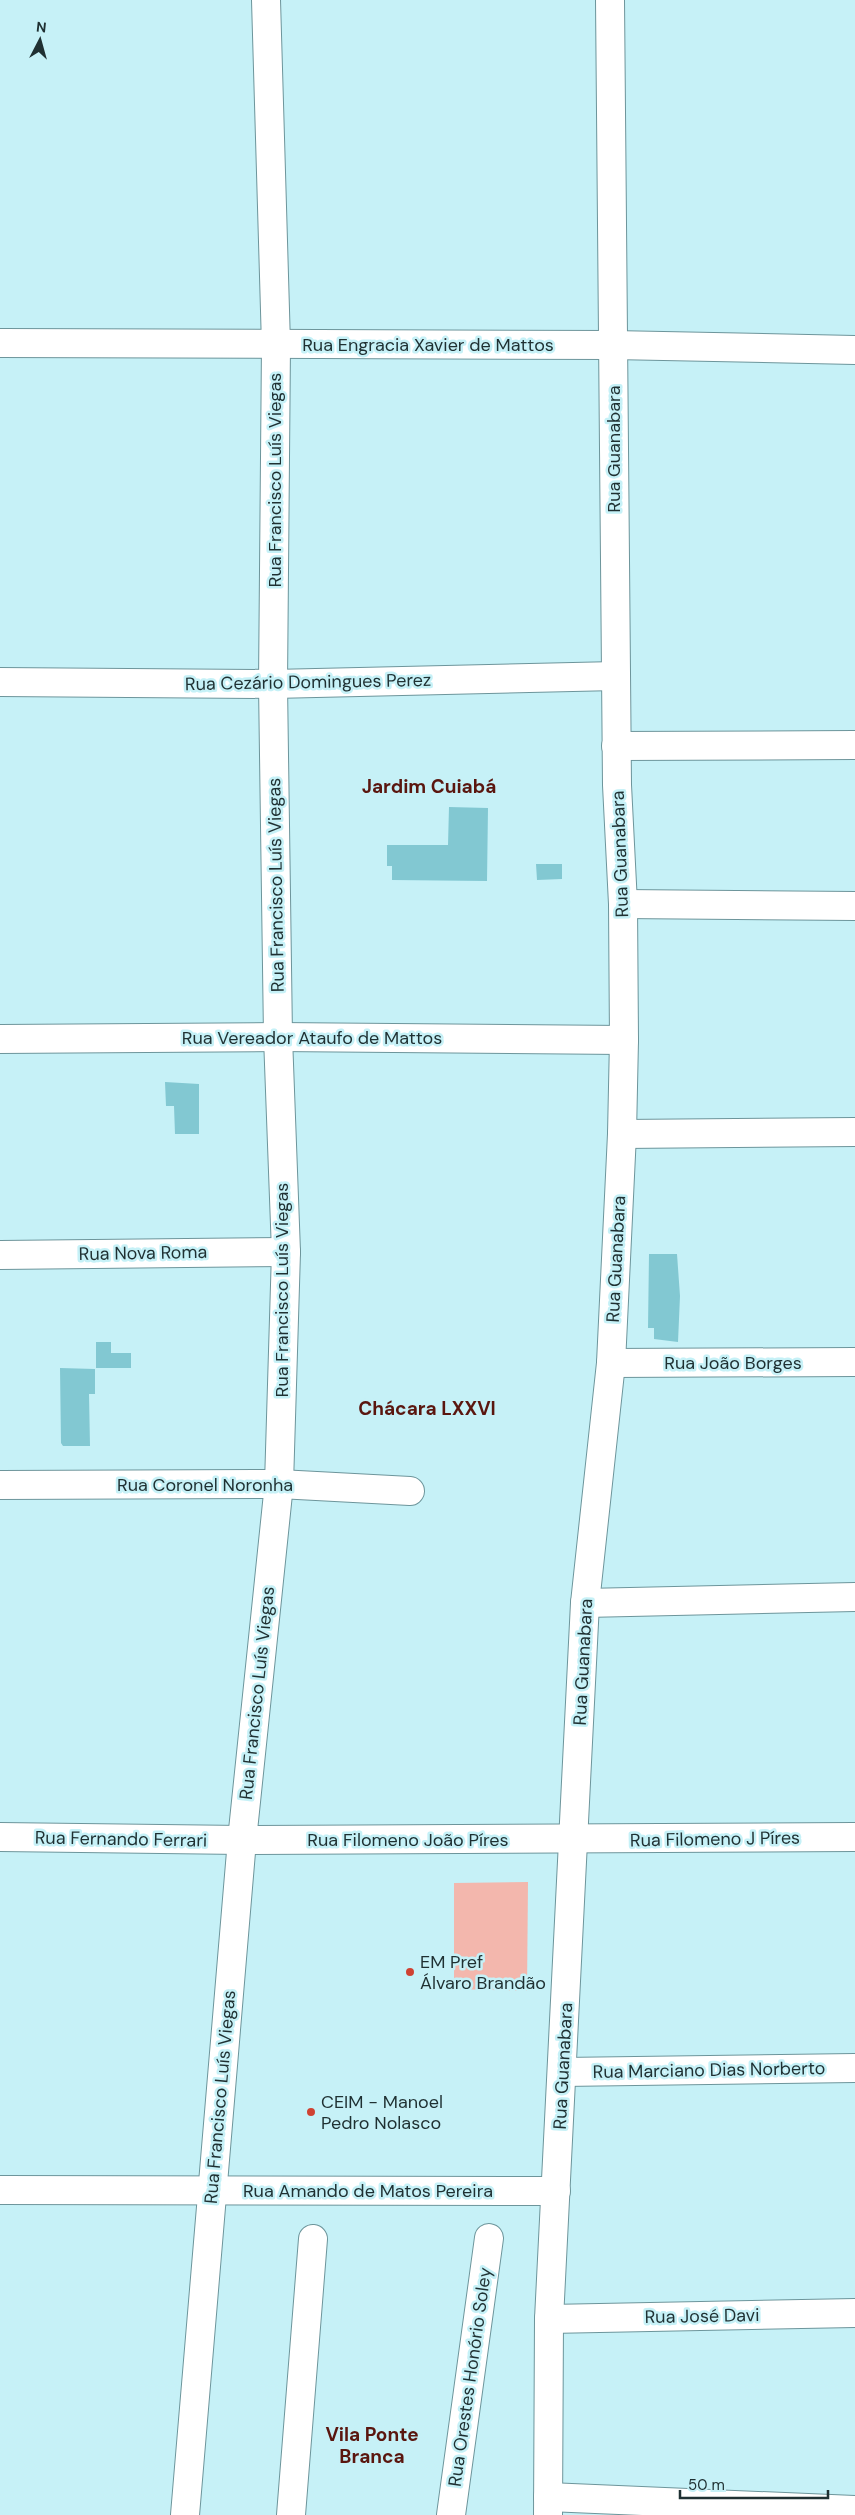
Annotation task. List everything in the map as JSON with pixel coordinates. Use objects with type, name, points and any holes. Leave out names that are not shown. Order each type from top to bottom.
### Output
[{"type":"street","name":"Rua Francisco Luís Viegas","points":[[185,2515],[242,1840],[279,1484],[286,1252],[278,1037],[273,684],[276,345],[266,0]]},
{"type":"street","name":"Rua Guanabara","points":[[548,2506],[549,2319],[575,1840],[585,1603],[611,1363],[622,1134],[624,1040],[622,904],[616,746],[610,0]]},
{"type":"street","name":"Rua Engracia Xavier de Mattos","points":[[0,343],[613,345],[855,350]]},
{"type":"street","name":"Rua Cezário Domingues Perez","points":[[0,682],[273,684],[616,676]]},
{"type":"street","points":[[616,746],[855,745]]},
{"type":"street","points":[[622,904],[855,906]]},
{"type":"street","name":"Rua Vereador Ataufo de Mattos","points":[[0,1039],[278,1037],[624,1040]]},
{"type":"street","points":[[622,1134],[855,1132]]},
{"type":"street","name":"Rua Nova Roma","points":[[0,1255],[286,1252]]},
{"type":"street","name":"Rua João Borges","points":[[611,1363],[855,1362]]},
{"type":"street","name":"Rua Coronel Noronha","points":[[0,1485],[279,1484],[410,1491]]},
{"type":"street","points":[[585,1603],[855,1597]]},
{"type":"street","name":"Rua Fernando Ferrari","points":[[0,1837],[242,1840]]},
{"type":"street","name":"Rua Filomeno J Píres","points":[[575,1840],[855,1837]]},
{"type":"street","name":"Rua Filomeno João Píres","points":[[242,1840],[575,1840]]},
{"type":"street","name":"Rua Marciano Dias Norberto","points":[[562,2072],[855,2068]]},
{"type":"street","name":"Rua Amando de Matos Pereira","points":[[0,2190],[556,2192]]},
{"type":"street","name":"Rua Orestes Honório Soley","points":[[451,2515],[489,2238]]},
{"type":"street","points":[[291,2515],[314,2239]]},
{"type":"street","name":"Rua José Davi","points":[[549,2319],[855,2312]]},
{"type":"street","points":[[548,2506],[855,2510]]},
{"type":"shaded area","points":[[528,1882],[527,1991],[454,1989],[454,1883]]},
{"type":"building","points":[[449,807],[488,808],[487,881],[392,880],[392,866],[387,866],[387,845],[448,845]]},
{"type":"building","points":[[536,864],[562,864],[562,879],[537,880]]},
{"type":"building","points":[[165,1082],[199,1084],[199,1134],[175,1134],[174,1106],[166,1106]]},
{"type":"building","points":[[649,1254],[677,1254],[680,1296],[678,1342],[654,1339],[654,1328],[648,1328]]},
{"type":"building","points":[[96,1342],[111,1342],[111,1353],[131,1353],[131,1368],[96,1368]]},
{"type":"building","points":[[60,1368],[95,1369],[95,1394],[89,1394],[90,1446],[63,1446],[61,1443]]},
{"type":"place","name":"EM Pref Álvaro Brandão","points":[[410,1972]]},
{"type":"place","name":"CEIM - Manoel Pedro Nolasco","points":[[311,2112]]},
{"type":"district","name":"Jardim Cuiabá","points":[[429,786]]},
{"type":"district","name":"Chácara LXXVI","points":[[427,1408]]},
{"type":"district","name":"Vila Ponte Branca","points":[[372,2445]]}]
